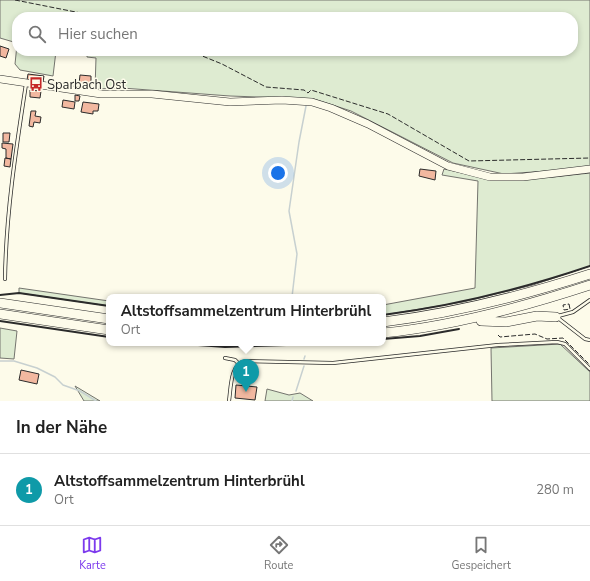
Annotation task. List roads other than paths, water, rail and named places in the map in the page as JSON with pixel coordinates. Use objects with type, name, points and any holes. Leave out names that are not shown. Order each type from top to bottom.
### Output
[{"type":"highway","points":[[386,322],[502,301],[590,274]]},
{"type":"highway","points":[[386,333],[456,322],[541,301],[590,285]]},
{"type":"highway","points":[[0,303],[106,320]]},
{"type":"highway","points":[[0,314],[106,330]]},
{"type":"highway","points":[[456,322],[506,322],[537,316],[556,316]]},
{"type":"street","points":[[0,79],[101,94],[152,94],[230,102],[282,100],[312,102],[331,108],[368,124],[448,166],[490,177],[523,177],[590,169]]},
{"type":"lane","points":[[5,280],[6,237],[14,159],[26,84]]},
{"type":"lane","points":[[556,316],[572,312],[590,300]]},
{"type":"lane","points":[[556,316],[585,339],[590,340]]},
{"type":"lane","points":[[229,401],[235,368],[238,363],[246,361],[333,363],[498,345],[557,342],[565,344],[590,369]]},
{"type":"lane","points":[[225,358],[235,360],[238,363]]},
{"type":"waterway","points":[[292,294],[297,254],[289,211],[306,106]]},
{"type":"waterway","points":[[0,361],[14,361],[37,368],[55,377],[63,385],[80,391],[96,401]]},
{"type":"waterway","points":[[296,391],[304,366]]},
{"type":"waterway","points":[[292,401],[293,397]]},
{"type":"place","name":"Sparbach Ost","points":[[36,84]]},
{"type":"place","name":"Altstoffsammelzentrum Hinterbrühl","points":[[246,392]]}]
